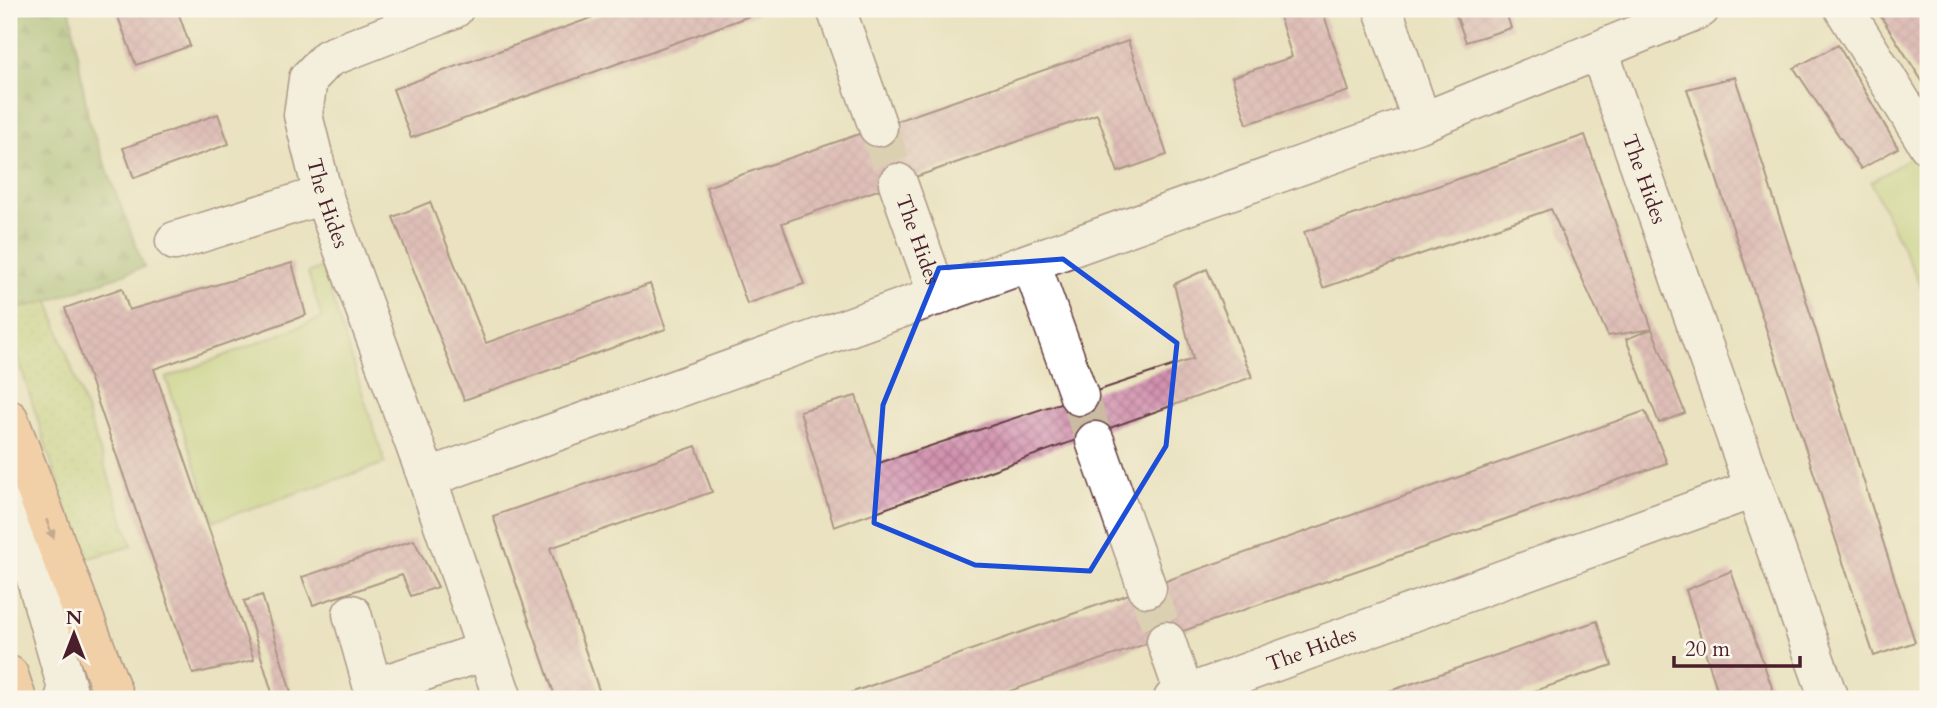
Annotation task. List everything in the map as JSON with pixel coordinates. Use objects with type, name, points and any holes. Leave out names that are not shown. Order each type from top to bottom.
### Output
[{"type":"main road","points":[[9,419],[114,699]]},
{"type":"main road","points":[[9,675],[17,699]]},
{"type":"street","name":"The Hides","points":[[454,9],[328,58],[308,79],[303,115],[323,195],[428,478],[503,699]]},
{"type":"street","points":[[836,9],[878,127]]},
{"type":"street","points":[[1383,9],[1422,122]]},
{"type":"street","points":[[1599,51],[1700,9]]},
{"type":"street","points":[[1844,9],[1928,145]]},
{"type":"street","name":"The Hides","points":[[428,478],[1422,122],[1599,51],[1829,699]]},
{"type":"street","name":"The Hides","points":[[898,183],[938,296]]},
{"type":"street","points":[[175,241],[323,195]]},
{"type":"street","points":[[1031,263],[1079,396]]},
{"type":"street","points":[[1095,441],[1147,588]]},
{"type":"street","points":[[9,484],[68,692],[64,699]]},
{"type":"street","name":"The Hides","points":[[1166,641],[1181,698],[1753,489]]},
{"type":"street","points":[[352,614],[373,688],[486,651]]},
{"type":"highlighted area","points":[[1063,259],[1177,343],[1166,446],[1090,571],[975,565],[874,523],[883,405],[939,268]]},
{"type":"green space","points":[[9,9],[70,9],[89,122],[144,267],[49,301],[21,308],[9,250]]},
{"type":"green space","points":[[1928,147],[1928,301],[1871,182]]},
{"type":"green space","points":[[9,229],[27,306],[49,301],[132,546],[82,560],[9,329]]},
{"type":"green space","points":[[322,267],[385,463],[214,521],[166,378],[322,318],[308,273]]},
{"type":"building","points":[[115,9],[177,9],[190,46],[136,65]]},
{"type":"building","points":[[616,9],[769,9],[411,138],[393,89]]},
{"type":"building","points":[[1277,9],[1322,9],[1349,91],[1247,124],[1232,77],[1292,57]]},
{"type":"building","points":[[1454,9],[1505,9],[1511,28],[1466,42]]},
{"type":"building","points":[[1876,9],[1924,9],[1928,17],[1928,90]]},
{"type":"building","points":[[1128,41],[1167,155],[1118,172],[1097,114],[782,223],[804,284],[747,304],[706,187]]},
{"type":"building","points":[[1838,45],[1898,148],[1861,169],[1794,68]]},
{"type":"building","points":[[1735,77],[1915,642],[1874,656],[1687,89]]},
{"type":"building","points":[[218,114],[229,144],[134,178],[123,148]]},
{"type":"building","points":[[1585,135],[1652,329],[1608,336],[1551,209],[1323,288],[1304,232]]},
{"type":"building","points":[[430,202],[486,343],[650,284],[666,329],[464,400],[393,217]]},
{"type":"building","points":[[292,263],[306,315],[154,369],[254,660],[193,674],[65,308],[122,288],[129,310]]},
{"type":"building","points":[[1207,269],[1252,377],[834,527],[800,411],[856,396],[879,463],[1193,359],[1174,284]]},
{"type":"building","points":[[1652,329],[1685,413],[1659,423],[1626,339]]},
{"type":"building","points":[[1645,411],[1667,463],[987,699],[833,699]]},
{"type":"building","points":[[696,446],[712,492],[550,548],[602,699],[556,699],[493,516]]},
{"type":"building","points":[[414,540],[438,587],[411,596],[402,575],[313,605],[302,577]]},
{"type":"building","points":[[1731,571],[1776,699],[1720,699],[1686,590]]},
{"type":"building","points":[[262,595],[293,699],[274,699],[244,601]]},
{"type":"building","points":[[1597,621],[1612,665],[1510,699],[1366,699]]},
{"type":"tunnel","points":[[878,127],[898,183]]},
{"type":"tunnel","points":[[1079,396],[1095,441]]},
{"type":"tunnel","points":[[1147,588],[1166,641]]}]
